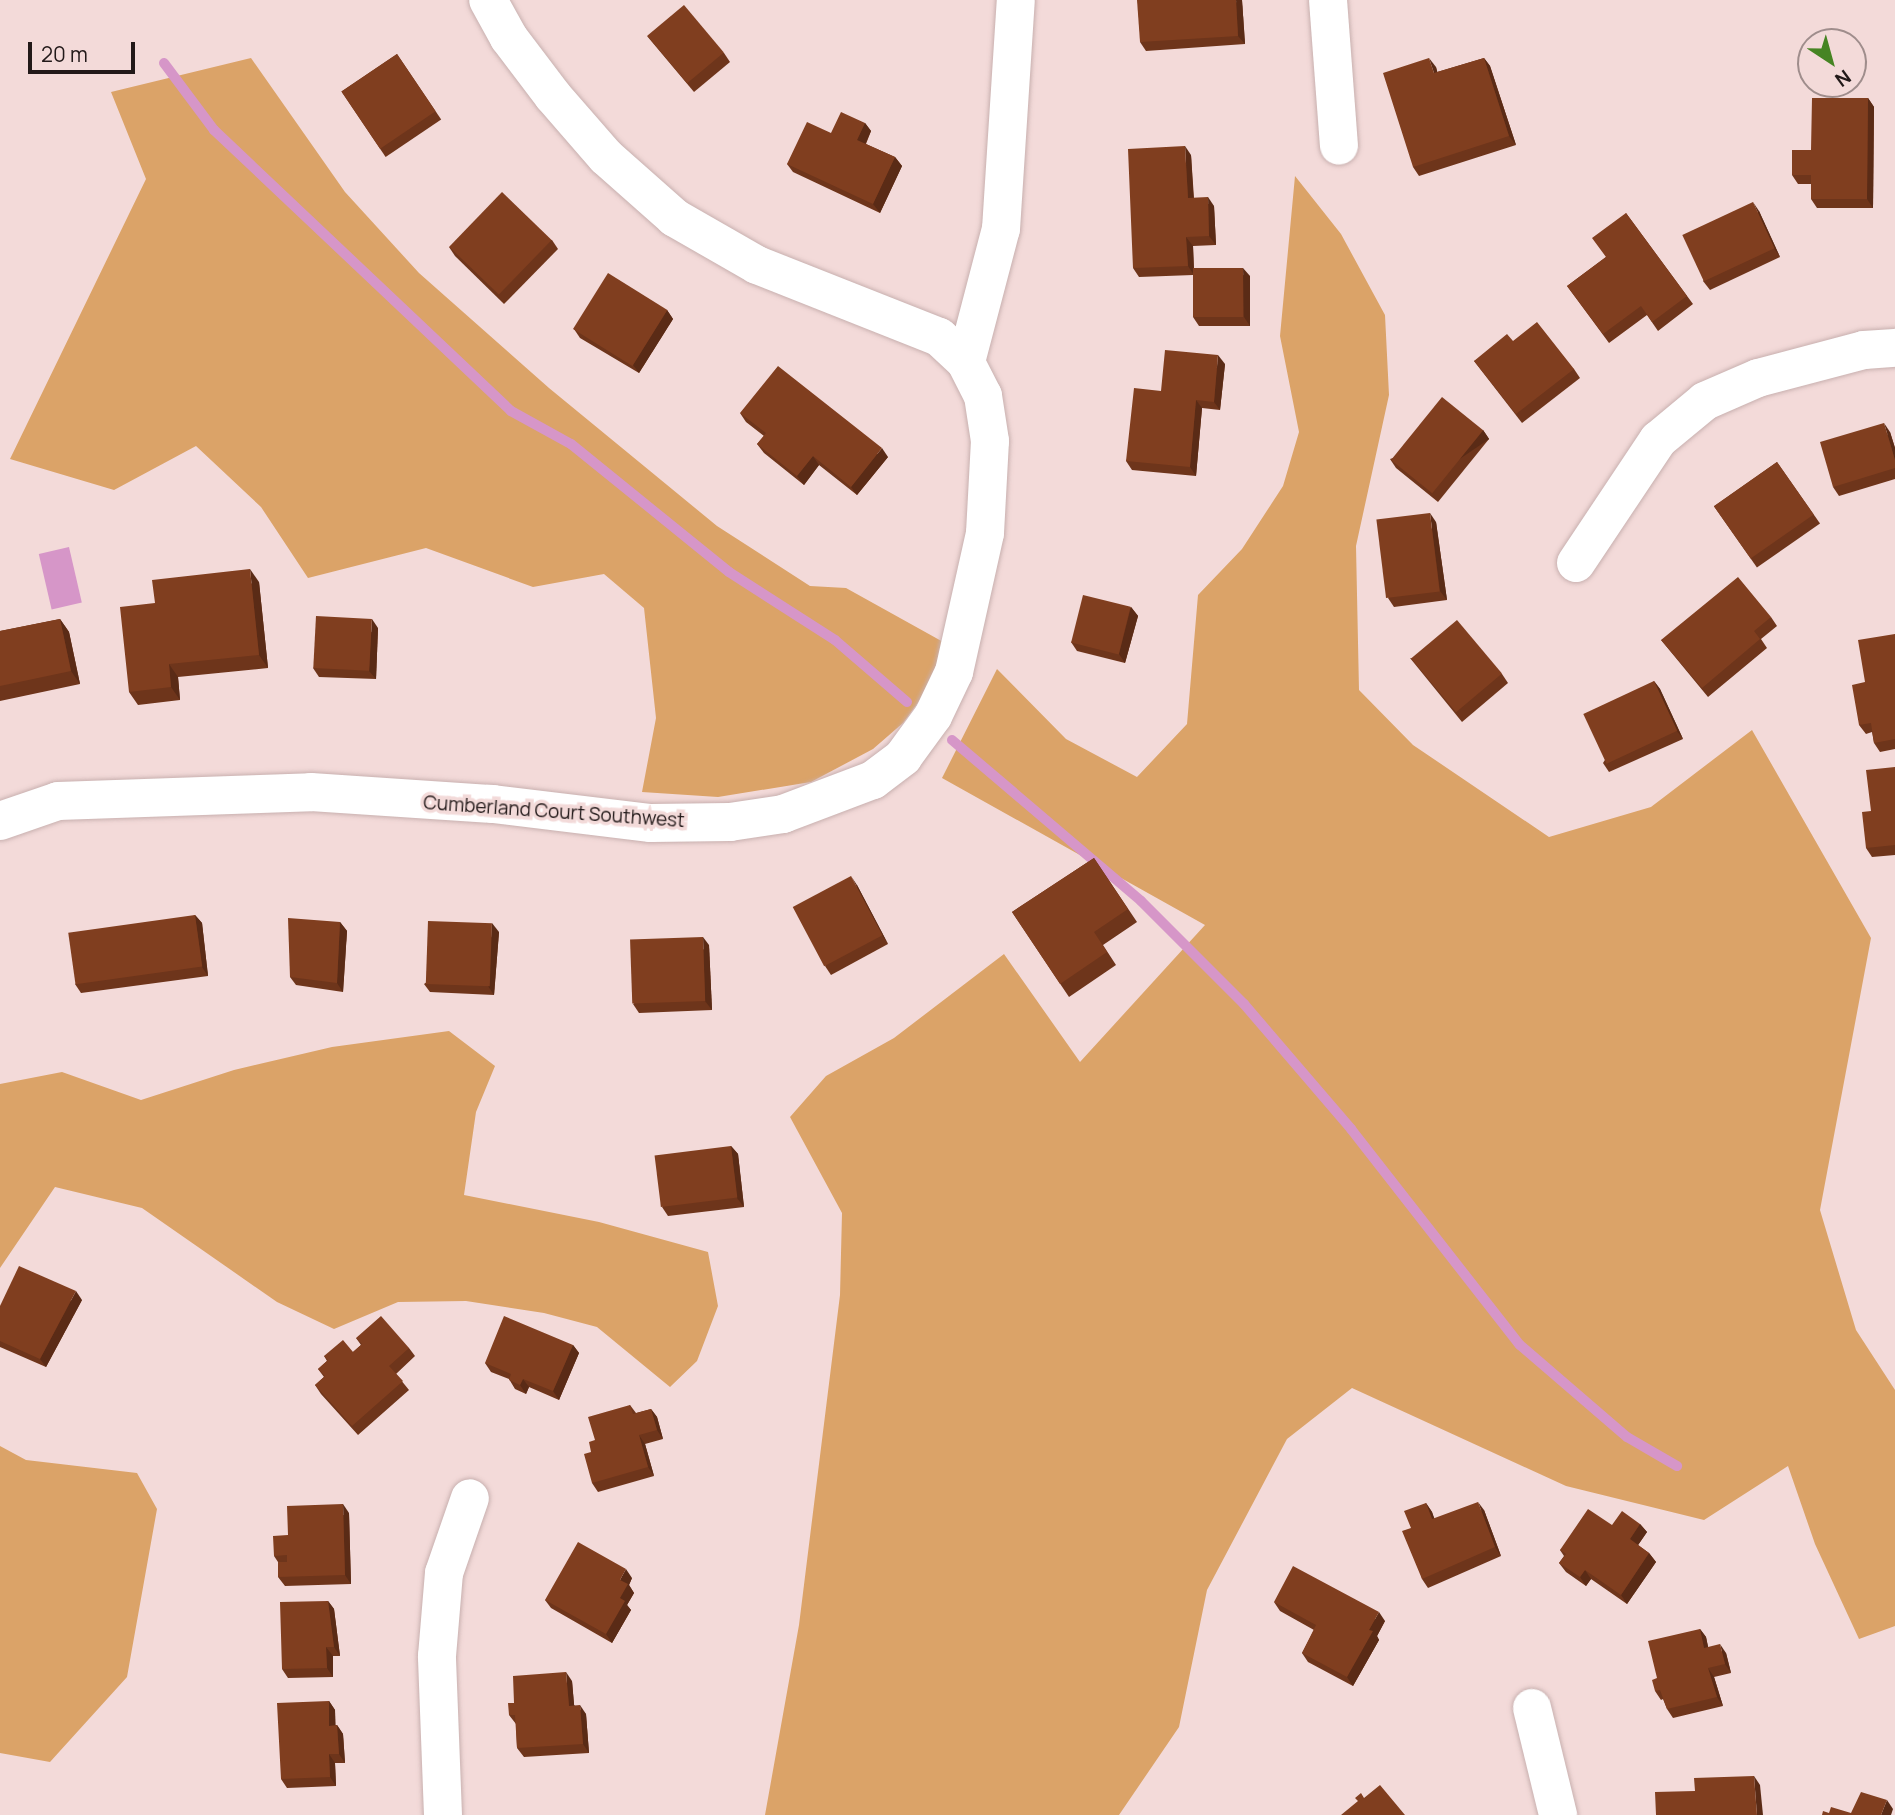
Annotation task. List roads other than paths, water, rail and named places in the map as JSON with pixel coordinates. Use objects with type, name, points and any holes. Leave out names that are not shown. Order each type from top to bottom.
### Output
[{"type":"street","name":"Cumberland Court Southwest","points":[[0,821],[58,801],[311,792],[493,804],[651,823],[730,822],[783,814],[873,780],[903,757],[933,716],[954,672],[985,533],[990,441],[983,396],[966,362],[939,337],[757,265],[675,218],[606,157],[553,96],[509,38],[488,0]]},
{"type":"street","points":[[966,362],[1001,229],[1016,0]]},
{"type":"street","points":[[1328,0],[1339,146]]},
{"type":"street","points":[[1576,563],[1658,440],[1705,401],[1758,378],[1864,350],[1895,348]]},
{"type":"street","points":[[443,1815],[437,1656],[444,1573],[470,1498]]},
{"type":"street","points":[[1532,1709],[1558,1815]]},
{"type":"waterway","points":[[164,63],[214,130],[511,411],[571,444],[729,572],[835,640],[907,702]]},
{"type":"waterway","points":[[952,740],[1141,901],[1244,1004],[1351,1129],[1520,1345],[1627,1437],[1677,1466]]}]
